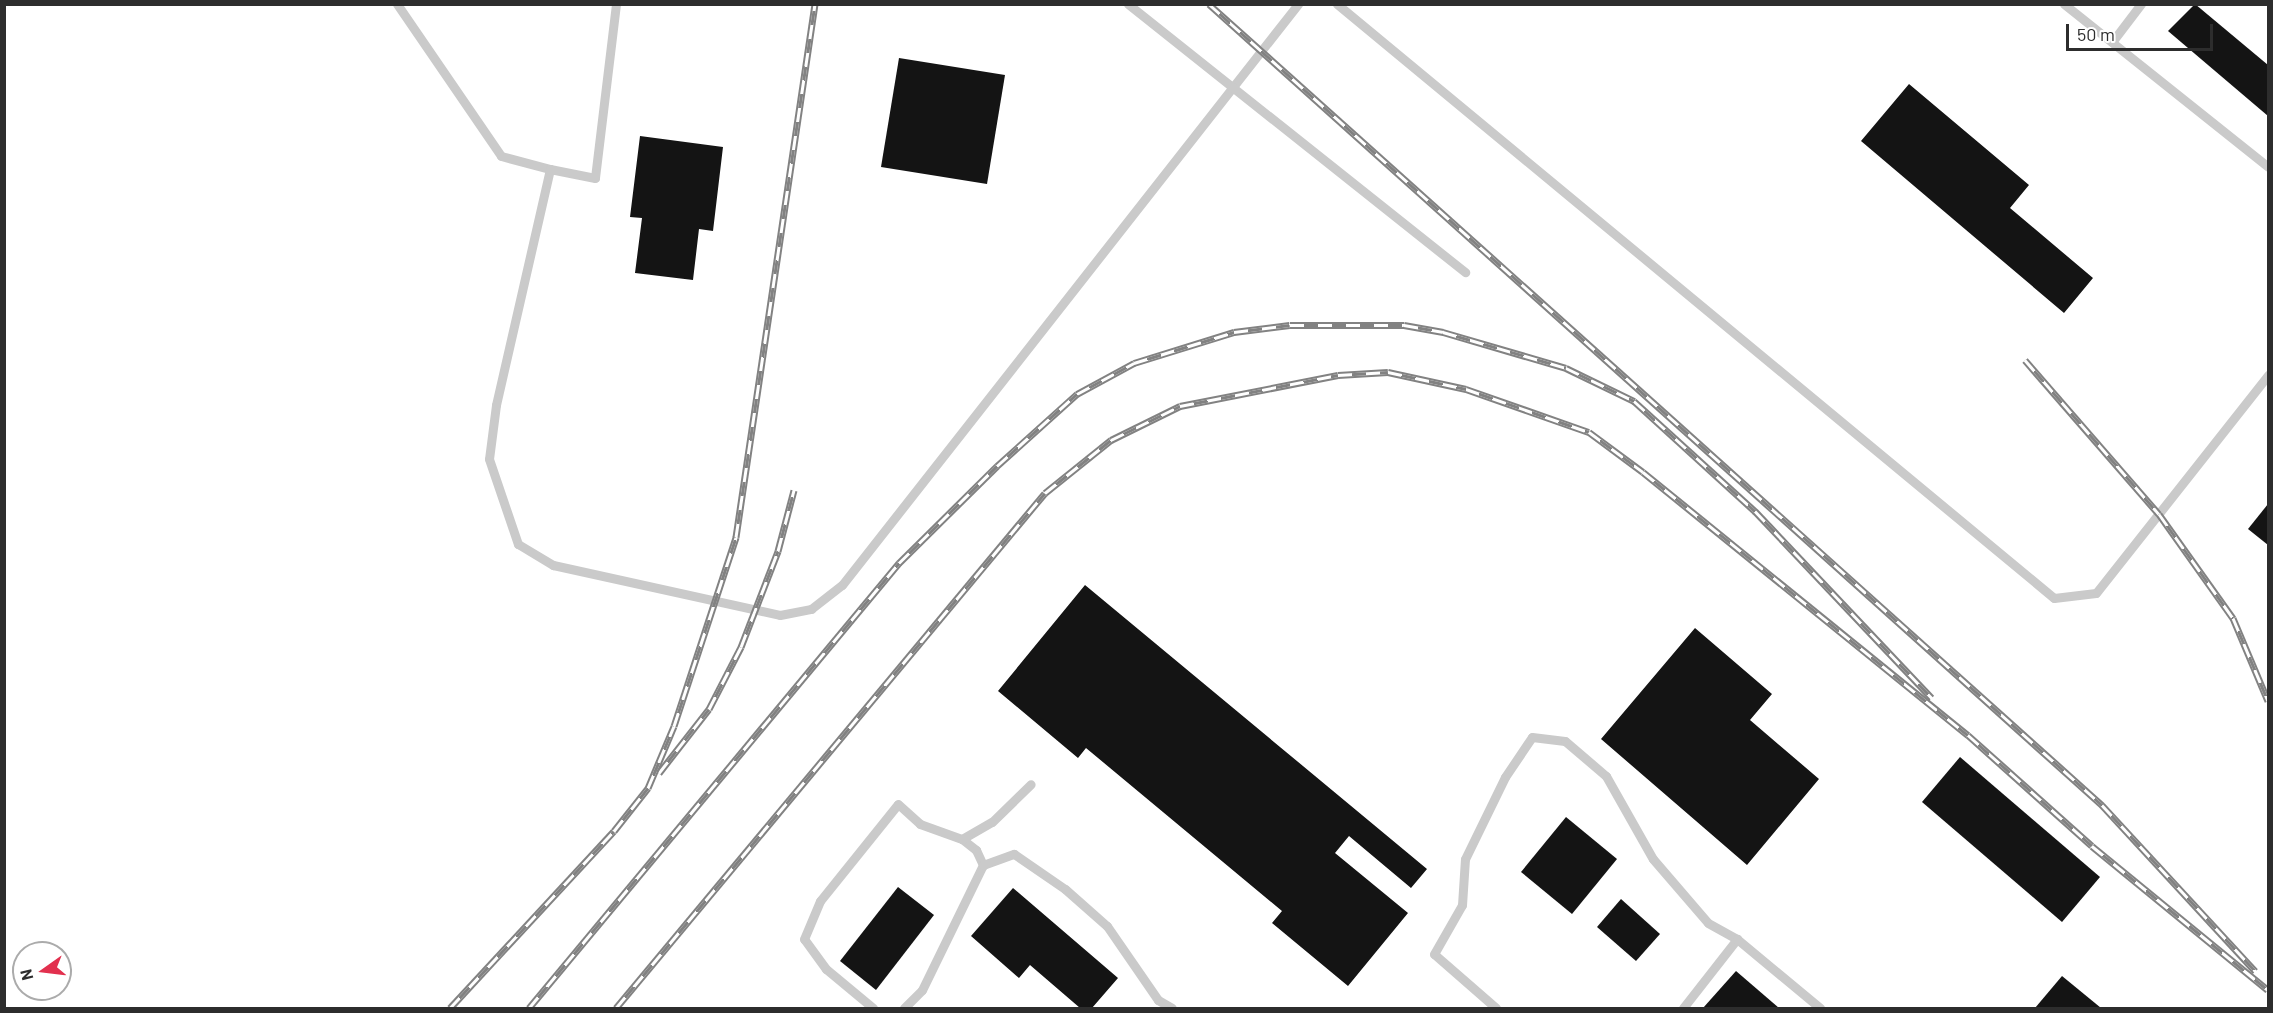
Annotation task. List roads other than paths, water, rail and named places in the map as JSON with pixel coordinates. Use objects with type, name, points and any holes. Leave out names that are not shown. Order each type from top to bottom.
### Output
[{"type":"lane","points":[[397,4],[501,156],[595,178],[616,4]]},
{"type":"lane","points":[[1128,4],[1464,272]]},
{"type":"lane","points":[[550,169],[496,405],[489,459],[518,544],[553,565],[780,615],[811,609],[842,585],[1231,86],[1298,4]]},
{"type":"lane","points":[[1336,4],[2054,598],[2096,593],[2268,375]]},
{"type":"lane","points":[[2064,4],[2268,167]]},
{"type":"lane","points":[[2112,42],[2141,4]]},
{"type":"lane","points":[[1496,1008],[1434,954],[1462,905],[1465,859],[1505,777],[1532,736],[1564,741],[1606,776],[1653,859],[1708,923],[1737,939],[1820,1008]]},
{"type":"lane","points":[[962,839],[992,822],[1031,784]]},
{"type":"lane","points":[[873,1008],[826,969],[804,939],[820,900],[898,804],[920,824],[962,839],[976,850],[983,865]]},
{"type":"lane","points":[[904,1008],[922,990],[983,865],[1014,854],[1065,889],[1107,926],[1158,1000],[1172,1008]]},
{"type":"lane","points":[[1683,1008],[1737,939]]},
{"type":"railway","points":[[450,1008],[614,831],[648,788],[674,726],[736,537],[815,4]]},
{"type":"railway","points":[[1209,4],[2102,805],[2255,971]]},
{"type":"railway","points":[[529,1008],[899,563],[997,466],[1077,394],[1134,363],[1234,332],[1290,325],[1404,325],[1443,332],[1566,368],[1634,401],[1755,511],[1932,698]]},
{"type":"railway","points":[[2025,360],[2159,514],[2233,618],[2268,701]]},
{"type":"railway","points":[[616,1008],[1045,493],[1111,440],[1180,406],[1338,375],[1388,372],[1466,389],[1589,432],[1643,472],[1968,735],[2092,846],[2268,990]]},
{"type":"railway","points":[[659,773],[709,709],[741,647],[778,551],[794,490]]}]
